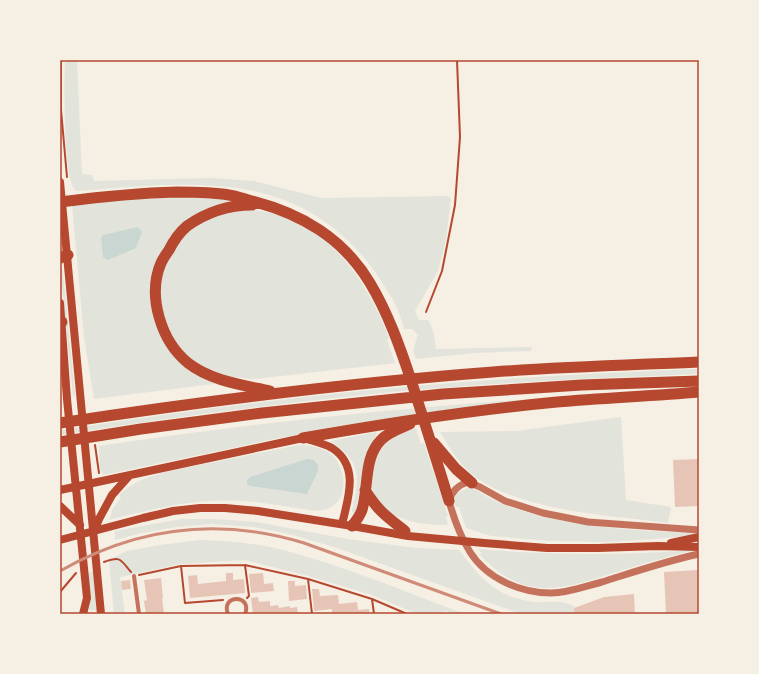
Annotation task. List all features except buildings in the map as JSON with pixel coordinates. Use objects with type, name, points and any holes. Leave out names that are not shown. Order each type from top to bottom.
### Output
[{"type":"highway","points":[[62,202],[153,193],[196,192],[229,194],[266,204],[290,213],[312,224],[335,240],[353,259],[370,282],[386,312],[428,428],[449,502]]},
{"type":"highway","points":[[266,204],[238,205],[222,208],[204,215],[186,227],[172,244],[161,264],[156,285],[156,304],[160,320],[167,337],[187,362],[198,370],[224,380],[277,393]]},
{"type":"highway","points":[[60,423],[277,393],[492,372],[584,366],[699,362]]},
{"type":"highway","points":[[60,442],[141,429],[443,394],[582,385],[699,381]]},
{"type":"highway","points":[[347,525],[362,512],[370,460],[376,447],[383,438],[397,429],[428,428],[558,402],[699,392]]},
{"type":"highway","points":[[303,438],[381,424],[428,428]]},
{"type":"highway","points":[[428,428],[456,469],[472,483]]},
{"type":"highway","points":[[365,490],[381,512],[405,531]]},
{"type":"main road","points":[[63,180],[63,255],[81,397],[88,484],[95,520],[93,535],[101,614]]},
{"type":"main road","points":[[60,303],[75,487],[87,598],[83,614]]},
{"type":"main road","points":[[60,490],[303,438],[333,448],[341,456],[350,476],[347,525]]},
{"type":"main road","points":[[95,520],[112,494],[129,476]]},
{"type":"main road","points":[[60,506],[80,525]]},
{"type":"main road","points":[[60,540],[173,511],[200,508],[225,508],[258,511],[408,536],[484,543],[547,548],[658,546],[699,547]]},
{"type":"main road","points":[[347,525],[430,533],[484,543]]},
{"type":"main road","points":[[658,546],[699,537]]},
{"type":"street","points":[[699,530],[588,522],[543,512],[505,501],[468,482],[459,486],[452,493],[449,502],[461,536],[476,560],[492,575],[510,585],[530,591],[552,593],[572,590],[699,554]]},
{"type":"street","points":[[134,576],[139,614]]},
{"type":"street","points":[[228,614],[226,608],[228,602],[234,599],[240,599],[245,603],[247,609],[245,614]]},
{"type":"path","points":[[61,60],[63,180]]},
{"type":"path","points":[[426,312],[442,271],[455,205],[460,137],[457,60]]},
{"type":"path","points":[[96,458],[99,476]]},
{"type":"path","points":[[245,565],[249,596],[245,603]]},
{"type":"path","points":[[134,576],[181,566],[245,565],[308,579],[372,599],[408,614]]},
{"type":"path","points":[[181,566],[185,603],[222,600],[228,602]]},
{"type":"path","points":[[60,592],[71,578]]},
{"type":"path","points":[[308,579],[312,614]]},
{"type":"path","points":[[372,599],[374,614]]},
{"type":"shaded area","points":[[65,60],[77,60],[82,174],[92,175],[94,181],[211,178],[254,181],[322,198],[448,196],[451,199],[446,240],[438,271],[415,311],[419,320],[428,320],[434,334],[436,349],[532,347],[531,351],[475,353],[416,359],[413,350],[418,335],[412,329],[404,329],[392,298],[373,269],[359,252],[344,237],[310,212],[271,195],[249,190],[206,185],[162,185],[76,191],[72,184],[69,170],[65,130]]},
{"type":"shaded area","points":[[187,196],[230,199],[230,201],[204,210],[172,236],[162,251],[155,268],[158,329],[214,384],[94,399],[84,337],[72,205]]},
{"type":"shaded area","points":[[241,209],[269,213],[293,221],[315,233],[334,249],[351,268],[366,290],[389,338],[387,340],[395,363],[255,379],[232,377],[218,373],[197,363],[185,354],[168,328],[163,313],[161,282],[165,267],[172,251],[190,229],[208,218]]},
{"type":"shaded area","points":[[138,227],[142,232],[136,248],[108,260],[103,257],[101,238],[103,235]]},
{"type":"shaded area","points":[[60,266],[63,272],[75,396],[73,396]]},
{"type":"shaded area","points":[[699,369],[699,374],[514,383],[360,395],[231,410],[60,435],[60,430],[231,406],[360,391],[514,378]]},
{"type":"shaded area","points":[[581,396],[380,421],[284,437],[103,475],[100,469],[99,446],[219,429],[339,415],[460,404]]},
{"type":"shaded area","points":[[621,417],[626,500],[671,507],[668,523],[570,510],[521,499],[498,490],[478,479],[466,469],[440,432],[516,431]]},
{"type":"shaded area","points":[[416,428],[421,444],[424,443],[448,516],[446,517],[448,525],[418,523],[396,516],[378,502],[373,491],[371,482],[373,469],[381,450],[395,437]]},
{"type":"shaded area","points":[[376,432],[377,434],[368,451],[365,461],[357,509],[355,513],[353,513],[352,511],[357,480],[354,464],[341,449],[331,441]]},
{"type":"shaded area","points":[[299,445],[312,446],[324,450],[331,454],[341,468],[344,486],[338,501],[332,507],[316,511],[248,501],[207,501],[158,508],[109,520],[113,508],[121,498],[119,495],[130,486],[146,478],[165,472]]},
{"type":"shaded area","points":[[307,459],[314,460],[318,465],[318,471],[307,494],[250,486],[247,484],[247,480],[250,477]]},
{"type":"shaded area","points":[[472,488],[494,501],[526,512],[574,523],[623,529],[698,533],[698,535],[607,542],[550,541],[491,536],[466,528],[459,507],[456,507],[453,500],[459,492]]},
{"type":"shaded area","points":[[181,519],[215,519],[256,522],[348,539],[416,548],[459,550],[482,578],[499,591],[521,600],[534,602],[563,602],[574,606],[574,614],[521,614],[337,548],[293,535],[254,527],[212,524],[177,527],[142,533],[115,540],[115,531]]},
{"type":"shaded area","points":[[199,540],[265,546],[309,557],[354,572],[465,614],[454,614],[446,611],[433,614],[417,614],[372,595],[308,576],[244,560],[181,564],[120,577],[125,614],[114,614],[109,560],[127,551]]},
{"type":"shaded area","points":[[478,549],[531,553],[584,554],[691,551],[581,583],[563,587],[546,588],[529,586],[513,580],[496,570],[479,554],[482,554]]},
{"type":"shaded area","points":[[93,571],[98,611],[89,610],[91,596],[88,574]]},
{"type":"railway","points":[[60,571],[89,556],[119,544],[149,536],[179,531],[210,529],[241,530],[272,535],[304,543],[501,614]]}]
